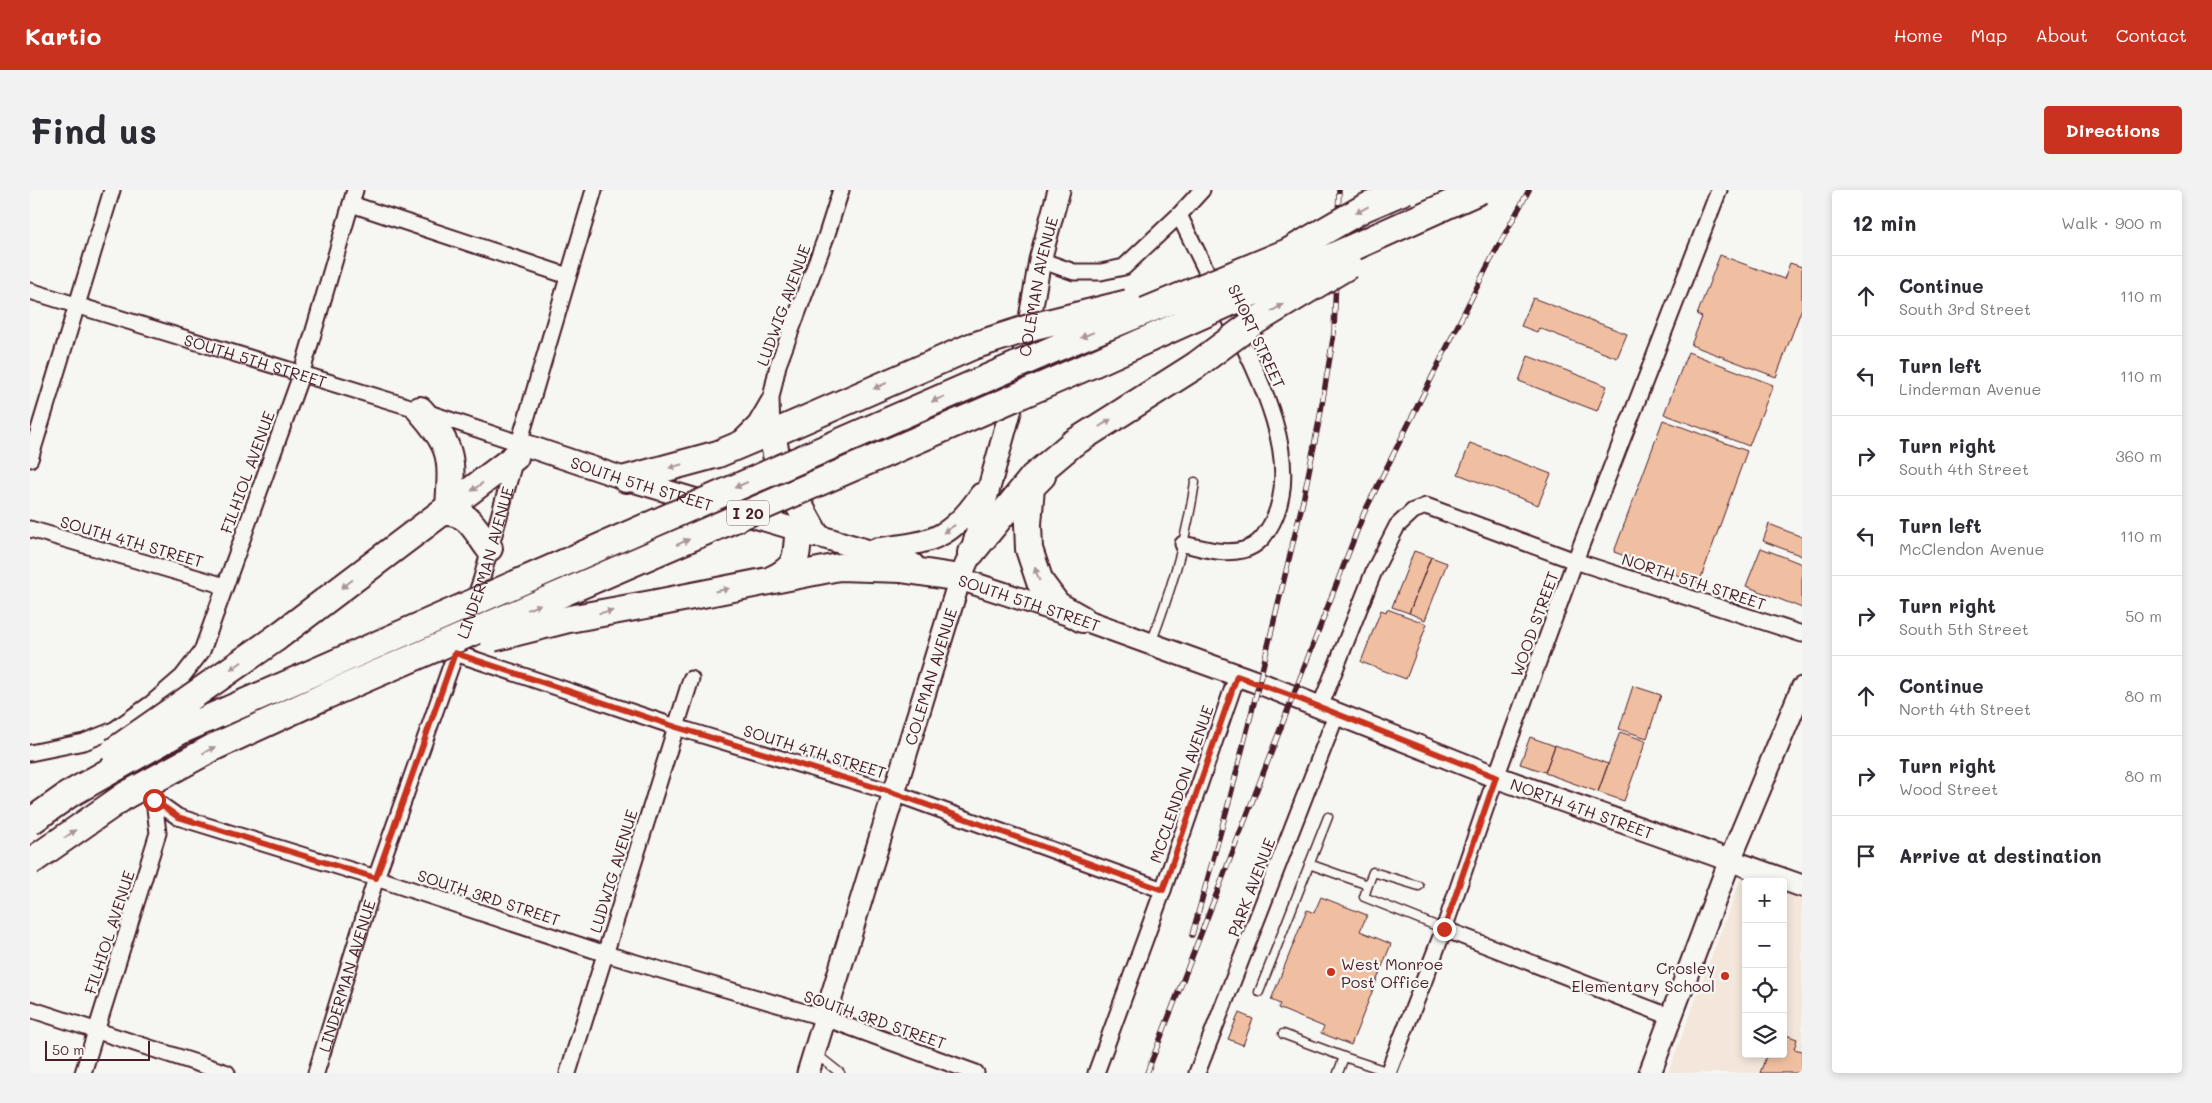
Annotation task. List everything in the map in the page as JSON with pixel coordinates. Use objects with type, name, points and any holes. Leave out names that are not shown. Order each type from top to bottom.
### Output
[{"type":"highway","name":"I 20","points":[[30,822],[68,795],[182,730],[853,436],[1288,252],[1364,208],[1406,190]]},
{"type":"highway","name":"I 20","points":[[30,862],[126,795],[214,747],[1095,362],[1481,190]]},
{"type":"highway","points":[[971,553],[1033,477],[1072,444],[1195,366],[1254,322],[1450,204]]},
{"type":"highway","points":[[626,480],[730,449],[756,438],[772,434],[973,346],[1035,326],[1107,310],[1288,252]]},
{"type":"highway","points":[[420,410],[442,436],[450,456],[446,510]]},
{"type":"highway","points":[[772,434],[779,469],[807,531],[794,563],[781,575],[772,580]]},
{"type":"highway","points":[[1072,444],[1032,487],[1028,540],[1029,549],[1040,582],[1057,605],[1082,620]]},
{"type":"highway","points":[[30,817],[68,784],[276,638],[446,510],[517,450]]},
{"type":"highway","points":[[446,510],[465,516],[489,548]]},
{"type":"highway","points":[[373,676],[488,639],[570,619],[839,567],[901,569],[960,578]]},
{"type":"street","points":[[30,459],[112,190]]},
{"type":"street","name":"LINDERMAN AVENUE","points":[[316,1073],[376,878],[481,581],[517,450],[594,190]]},
{"type":"street","name":"LUDWIG AVENUE","points":[[772,434],[771,398],[778,364],[826,237],[841,190]]},
{"type":"street","name":"COLEMAN AVENUE","points":[[808,1073],[960,578],[971,553],[1020,376],[1040,260],[1060,190]]},
{"type":"street","points":[[1040,260],[1074,272],[1101,272],[1124,267],[1179,215],[1202,190]]},
{"type":"street","name":"WOOD STREET","points":[[1388,1072],[1444,929],[1496,777],[1576,561],[1719,190]]},
{"type":"street","points":[[353,197],[568,276]]},
{"type":"street","name":"FILHIOL AVENUE","points":[[114,730],[152,703],[182,677],[202,651],[301,374],[353,197]]},
{"type":"street","name":"SHORT STREET","points":[[1179,215],[1257,372],[1266,395],[1282,461],[1283,486],[1277,513],[1265,537],[1257,544],[1243,550],[1229,551],[1203,550],[1183,544]]},
{"type":"street","name":"SOUTH 5TH STREET","points":[[30,291],[420,410],[517,450],[807,531],[960,578],[1082,620],[1328,710]]},
{"type":"street","points":[[730,449],[756,423],[771,398]]},
{"type":"street","points":[[869,550],[918,544],[937,537],[952,528],[966,516],[991,479]]},
{"type":"street","name":"NORTH 5TH STREET","points":[[1328,710],[1374,571],[1397,526],[1405,517],[1426,506],[1576,561],[1802,634]]},
{"type":"street","name":"SOUTH 4TH STREET","points":[[30,529],[225,586]]},
{"type":"street","name":"SOUTH 4TH STREET","points":[[455,653],[676,727],[894,793],[1163,890]]},
{"type":"street","name":"MCCLENDON AVENUE","points":[[1096,1073],[1163,890],[1237,676]]},
{"type":"street","name":"LUDWIG AVENUE","points":[[568,1073],[691,679]]},
{"type":"street","points":[[1650,1073],[1730,860],[1802,688]]},
{"type":"street","name":"NORTH 4TH STREET","points":[[1328,710],[1496,777],[1802,886]]},
{"type":"street","name":"PARK AVENUE","points":[[1197,1073],[1328,710]]},
{"type":"street","points":[[30,753],[84,742],[114,730]]},
{"type":"street","name":"SOUTH 3RD STREET","points":[[114,730],[154,800],[178,817],[376,878],[606,954],[825,1018],[976,1073]]},
{"type":"street","name":"FILHIOL AVENUE","points":[[84,1073],[158,833],[154,800]]},
{"type":"street","points":[[1444,929],[1671,1017]]},
{"type":"street","points":[[30,1009],[227,1073]]},
{"type":"lane","points":[[1151,645],[1171,592],[1183,544],[1194,482]]},
{"type":"lane","points":[[1259,992],[1328,817]]},
{"type":"lane","points":[[1309,864],[1368,886]]},
{"type":"lane","points":[[1419,886],[1373,872],[1364,897],[1444,929]]},
{"type":"lane","points":[[1283,1034],[1388,1072]]},
{"type":"lane","points":[[814,1052],[840,1073]]},
{"type":"lane","points":[[1338,1073],[1344,1057]]},
{"type":"shaded area","name":"Crosley Elementary School","points":[[1742,875],[1750,878],[1742,878],[1742,1058],[1787,1058],[1787,891],[1802,897],[1802,1073],[1668,1073]]},
{"type":"building","points":[[1720,255],[1784,279],[1790,263],[1802,267],[1802,308],[1776,377],[1691,345],[1702,317],[1697,315]]},
{"type":"building","points":[[1533,298],[1627,334],[1617,358],[1539,328],[1537,332],[1521,326]]},
{"type":"building","points":[[1688,352],[1773,385],[1749,446],[1664,414]]},
{"type":"building","points":[[1528,356],[1607,386],[1597,411],[1519,381]]},
{"type":"building","points":[[1663,420],[1747,451],[1699,583],[1614,552]]},
{"type":"building","points":[[1470,443],[1551,474],[1538,505],[1458,474]]},
{"type":"building","points":[[1769,524],[1802,537],[1802,556],[1763,541]]},
{"type":"building","points":[[1761,548],[1802,564],[1802,608],[1746,586]]},
{"type":"building","points":[[1414,551],[1431,557],[1409,613],[1392,607]]},
{"type":"building","points":[[1431,557],[1447,563],[1425,620],[1409,613]]},
{"type":"building","points":[[1387,609],[1427,624],[1406,679],[1361,662],[1381,610],[1386,612]]},
{"type":"building","points":[[1633,686],[1661,695],[1647,738],[1619,729]]},
{"type":"building","points":[[1620,732],[1646,741],[1624,801],[1598,792]]},
{"type":"building","points":[[1530,737],[1555,746],[1545,772],[1520,764]]},
{"type":"building","points":[[1555,745],[1608,764],[1598,792],[1545,773]]},
{"type":"building","name":"West Monroe Post Office","points":[[1321,897],[1367,915],[1360,931],[1391,944],[1351,1045],[1321,1033],[1324,1027],[1278,1008],[1280,1004],[1271,1000],[1307,910],[1314,913]]},
{"type":"building","points":[[1239,1013],[1253,1019],[1243,1045],[1228,1039]]},
{"type":"building","points":[[1787,1035],[1797,1039],[1794,1049],[1802,1051],[1802,1073],[1760,1073],[1766,1058],[1787,1058]]},
{"type":"railway","points":[[1192,935],[1230,798],[1259,683],[1303,501],[1320,416],[1334,333],[1339,190]]},
{"type":"railway","points":[[1147,1073],[1364,513],[1487,267],[1529,190]]},
{"type":"place","name":"West Monroe Post Office","points":[[1331,972]]},
{"type":"place","name":"Crosley Elementary School","points":[[1725,976]]},
{"type":"route","points":[[154,800],[178,817],[376,878],[455,653],[676,727],[894,793],[1163,890],[1237,676],[1496,777],[1444,929]]}]
